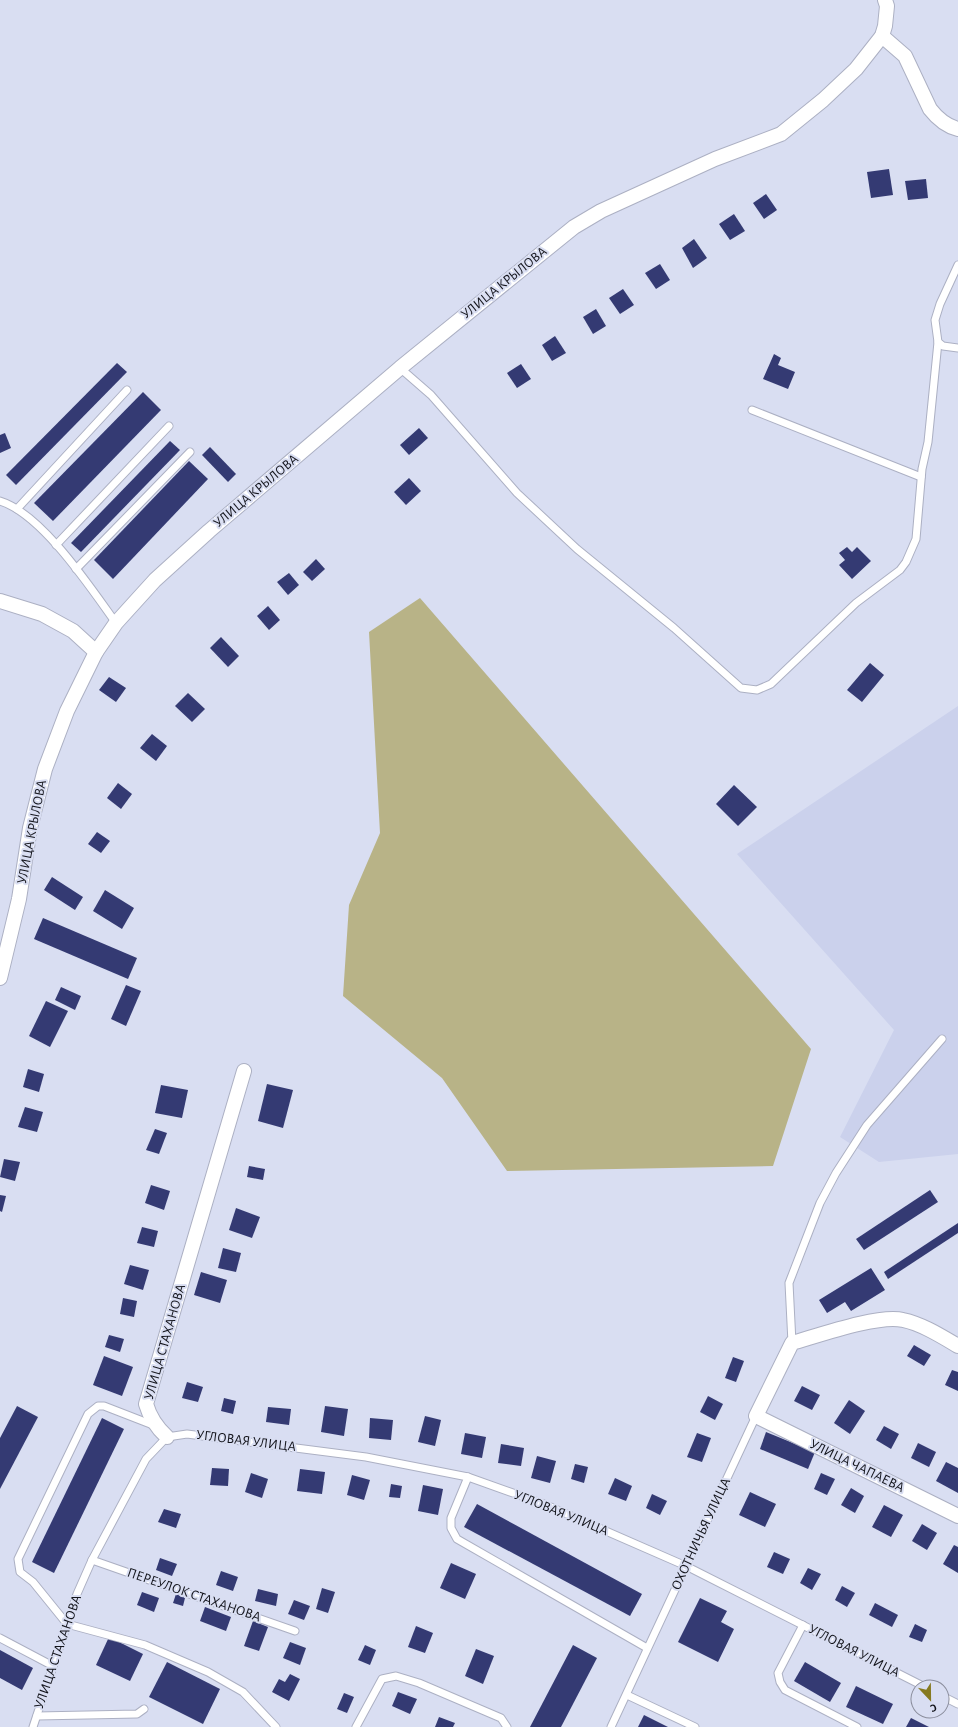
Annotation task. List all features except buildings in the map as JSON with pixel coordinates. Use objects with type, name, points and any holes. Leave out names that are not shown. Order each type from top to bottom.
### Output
[{"type":"street","points":[[885,0],[887,6],[885,26],[882,36],[905,56],[934,115],[942,122],[958,129]]},
{"type":"street","name":"УЛИЦА КРЫЛОВА","points":[[0,978],[19,899],[30,828],[45,769],[67,711],[96,652],[116,623],[155,580],[400,368],[574,227],[601,211],[715,160],[781,134],[823,100],[856,69],[882,36]]},
{"type":"street","points":[[0,601],[42,614],[73,630],[96,652]]},
{"type":"street","name":"УЛИЦА СТАХАНОВА","points":[[167,1437],[149,1416],[146,1404],[244,1071]]},
{"type":"street","points":[[792,1343],[877,1320],[902,1319],[928,1329],[958,1346]]},
{"type":"street","name":"ОХОТНИЧЬЯ УЛИЦА","points":[[756,1416],[792,1343]]},
{"type":"street","name":"УЛИЦА ЧАПАЕВА","points":[[756,1416],[958,1516]]},
{"type":"lane","points":[[400,368],[431,395],[522,498],[577,549],[674,628],[741,688],[757,690],[771,684],[856,603],[900,570],[906,562],[916,540],[921,477],[928,442],[938,342],[935,320],[940,304],[958,264]]},
{"type":"lane","points":[[938,342],[943,346],[958,348]]},
{"type":"lane","points":[[17,509],[127,390]]},
{"type":"lane","points":[[752,410],[921,477]]},
{"type":"lane","points":[[56,545],[169,426]]},
{"type":"lane","points":[[76,570],[190,452]]},
{"type":"lane","points":[[0,500],[9,503],[50,537],[116,623]]},
{"type":"lane","points":[[792,1343],[789,1283],[820,1203],[836,1173],[868,1125],[942,1039]]},
{"type":"lane","points":[[156,1426],[104,1406],[92,1409],[88,1414],[18,1559],[20,1572],[33,1582],[67,1624],[145,1645],[208,1672],[242,1692],[276,1727]]},
{"type":"lane","name":"ОХОТНИЧЬЯ УЛИЦА","points":[[611,1727],[756,1416]]},
{"type":"lane","name":"УГЛОВАЯ УЛИЦА","points":[[167,1437],[188,1434],[366,1457],[468,1477],[544,1504],[686,1566],[910,1679]]},
{"type":"lane","name":"УЛИЦА СТАХАНОВА","points":[[33,1727],[67,1624],[92,1560],[146,1459],[167,1437]]},
{"type":"lane","points":[[468,1477],[451,1518],[451,1528],[457,1539],[647,1648]]},
{"type":"lane","name":"ПЕРЕУЛОК СТАХАНОВА","points":[[92,1560],[295,1631]]},
{"type":"lane","points":[[803,1625],[778,1673],[780,1682],[785,1690],[857,1727]]},
{"type":"lane","points":[[0,1638],[53,1666]]},
{"type":"lane","points":[[356,1727],[382,1679],[396,1676],[419,1683],[501,1718],[507,1727]]},
{"type":"lane","points":[[627,1695],[694,1727]]},
{"type":"lane","points":[[37,1716],[136,1714],[144,1709]]},
{"type":"shaded area","points":[[420,598],[811,1049],[773,1166],[507,1171],[442,1078],[343,996],[349,905],[380,833],[369,632]]},
{"type":"shaded area","points":[[958,706],[958,1154],[879,1162],[840,1137],[894,1030],[737,854]]}]
